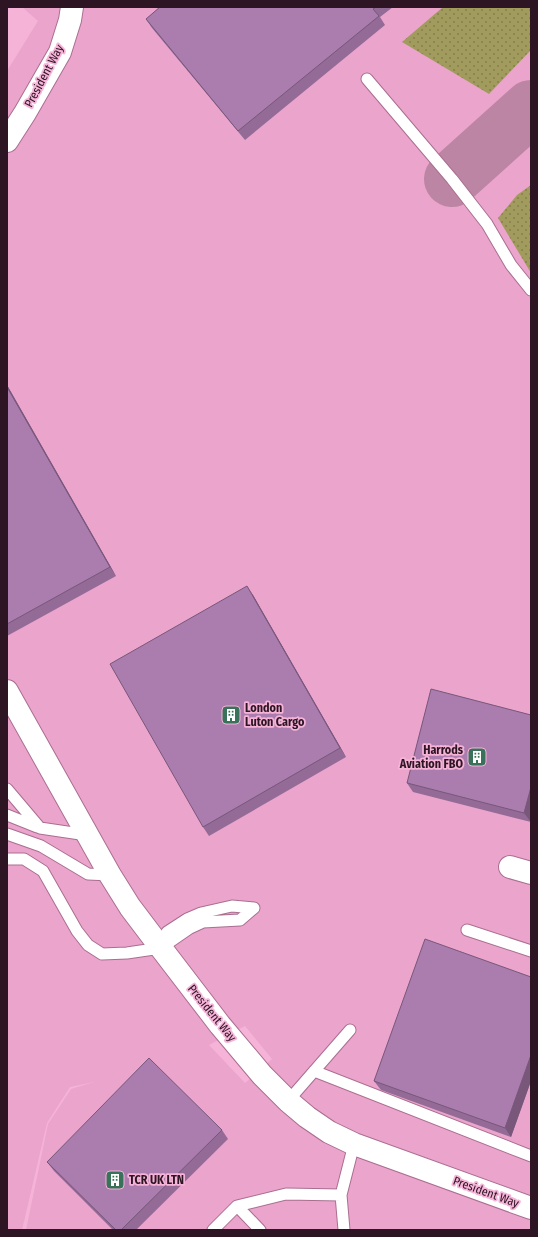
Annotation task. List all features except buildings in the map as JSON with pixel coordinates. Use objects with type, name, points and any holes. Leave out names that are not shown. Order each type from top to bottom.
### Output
[{"type":"street","name":"President Way","points":[[7,141],[60,52],[70,20],[72,7]]},
{"type":"street","name":"President Way","points":[[7,691],[87,835],[130,908],[220,1025],[262,1075],[288,1101],[307,1117],[329,1132],[354,1144],[531,1208]]},
{"type":"street","points":[[510,867],[531,873]]},
{"type":"lane","points":[[367,79],[452,179],[487,224],[511,265],[531,290]]},
{"type":"lane","points":[[7,789],[40,828]]},
{"type":"lane","points":[[7,815],[40,828],[87,835]]},
{"type":"lane","points":[[7,834],[41,846],[88,874],[110,875]]},
{"type":"lane","points":[[7,859],[24,859],[43,871],[77,931],[88,945],[102,954],[127,953],[161,948],[190,928],[203,922],[240,920],[254,908],[232,906],[201,913],[187,919],[167,932],[161,948]]},
{"type":"lane","points":[[467,930],[531,951]]},
{"type":"lane","points":[[288,1101],[350,1030]]},
{"type":"lane","points":[[314,1072],[531,1156]]},
{"type":"lane","points":[[344,1230],[341,1195],[354,1144]]},
{"type":"lane","points":[[213,1230],[237,1206],[286,1194],[341,1195]]},
{"type":"lane","points":[[237,1206],[260,1230]]},
{"type":"shaded area","points":[[22,7],[531,7],[531,1230],[26,1230],[48,1124],[71,1089],[94,1082],[70,1087],[47,1123],[22,1230],[7,1230],[7,71],[38,21]],"holes":[[[245,1026],[272,1059],[245,1083],[209,1045]]]},
{"type":"shaded area","points":[[443,7],[531,7],[531,50],[489,94],[402,42]]},
{"type":"shaded area","points":[[531,185],[531,273],[498,218],[517,195]]},
{"type":"taxiway","points":[[452,179],[531,108]]},
{"type":"place","name":"London Luton Cargo","points":[[231,715]]},
{"type":"place","name":"Harrods Aviation FBO","points":[[477,757]]},
{"type":"place","name":"TCR UK LTN","points":[[115,1180]]}]
